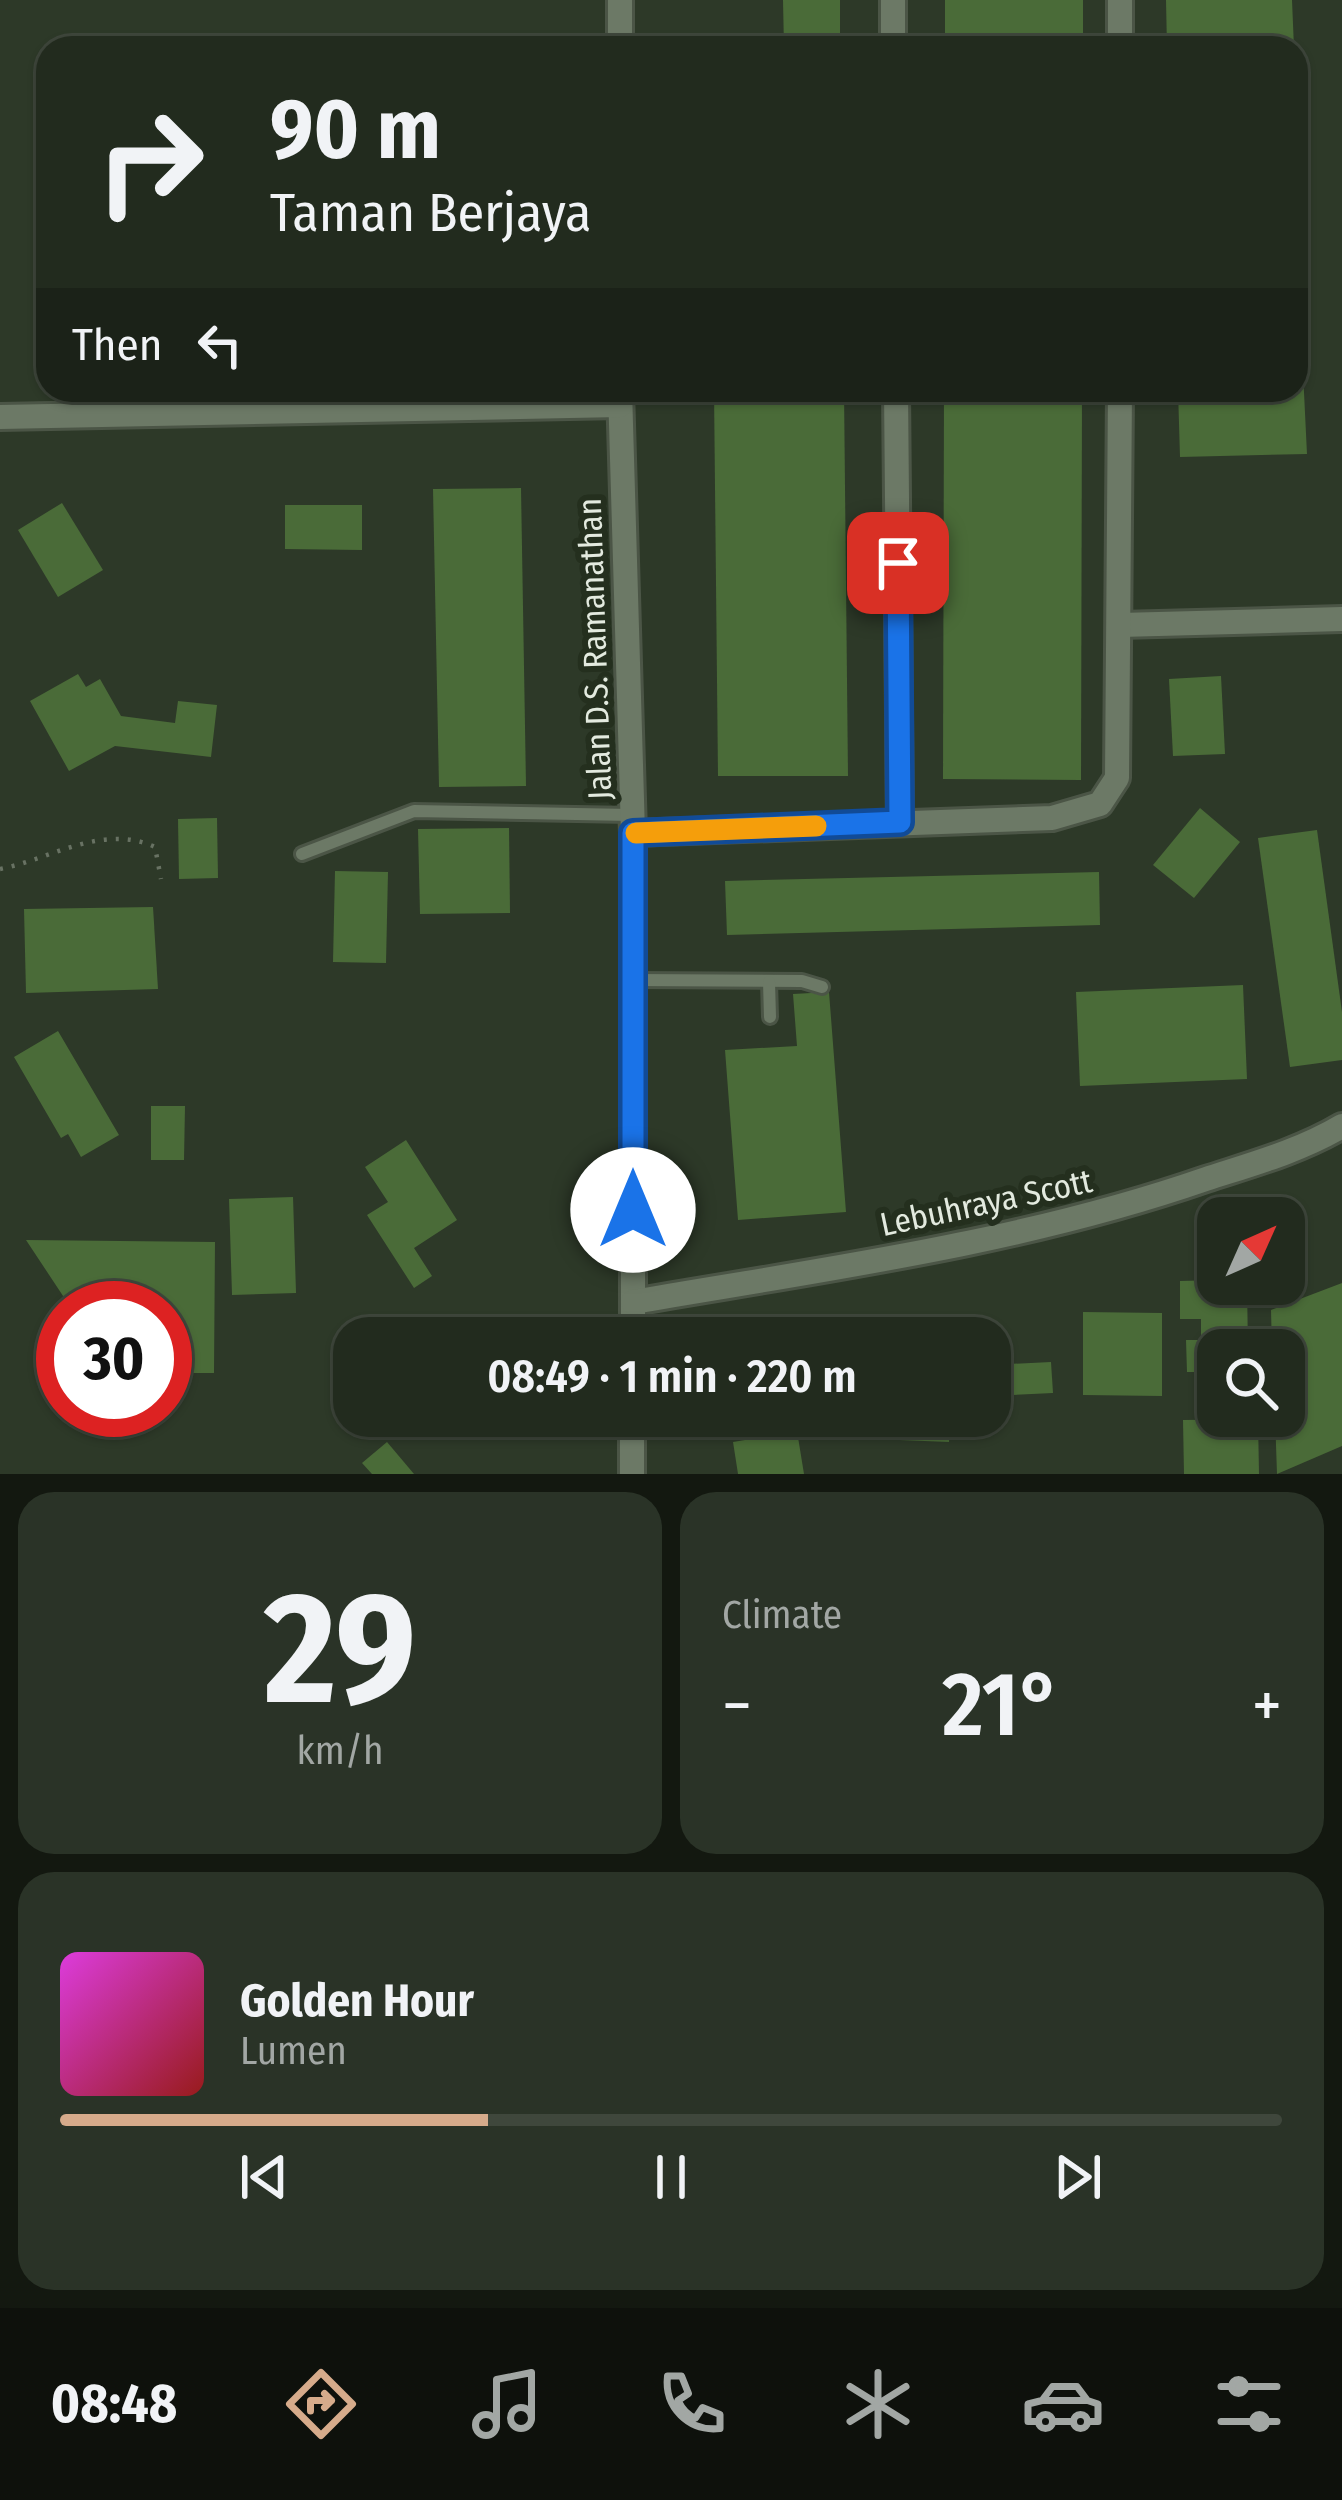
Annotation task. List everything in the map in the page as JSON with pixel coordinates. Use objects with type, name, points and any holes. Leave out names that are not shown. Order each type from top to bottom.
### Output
[{"type":"street","points":[[620,0],[620,36]]},
{"type":"street","points":[[893,0],[893,36]]},
{"type":"street","points":[[1120,0],[1120,36]]},
{"type":"street","points":[[0,417],[489,402]]},
{"type":"street","name":"Jalan D.S. Ramanathan","points":[[620,402],[633,824],[633,1317]]},
{"type":"street","points":[[896,402],[900,822]]},
{"type":"street","points":[[633,824],[1052,818],[1100,804],[1117,778],[1120,402]]},
{"type":"street","points":[[1120,625],[1342,619]]},
{"type":"street","name":"Lebuhraya Scott","points":[[633,1302],[1047,1226],[1154,1198],[1317,1141],[1342,1126]]},
{"type":"street","points":[[632,1437],[632,1474]]},
{"type":"lane","points":[[302,854],[414,811],[633,824]]},
{"type":"lane","points":[[633,980],[822,987]]},
{"type":"lane","points":[[769,982],[770,1017]]},
{"type":"path","points":[[0,869],[56,850],[130,836],[154,848],[161,879]]},
{"type":"building","points":[[783,0],[840,0],[840,36],[784,36]]},
{"type":"building","points":[[945,0],[1083,0],[1083,36],[945,36]]},
{"type":"building","points":[[1166,0],[1292,0],[1294,36],[1167,36]]},
{"type":"building","points":[[714,402],[844,402],[848,776],[718,776]]},
{"type":"building","points":[[944,402],[1082,402],[1081,780],[943,779]]},
{"type":"building","points":[[1178,402],[1304,402],[1307,454],[1180,457]]},
{"type":"building","points":[[521,488],[526,786],[439,787],[433,489]]},
{"type":"building","points":[[62,503],[103,570],[58,597],[18,530]]},
{"type":"building","points":[[285,505],[362,505],[362,550],[285,549]]},
{"type":"building","points":[[78,674],[86,687],[100,679],[121,716],[175,723],[178,701],[217,705],[211,757],[115,746],[69,771],[30,701]]},
{"type":"building","points":[[1221,676],[1225,754],[1173,756],[1169,679]]},
{"type":"building","points":[[1200,808],[1240,842],[1194,898],[1153,865]]},
{"type":"building","points":[[217,818],[218,878],[179,879],[178,819]]},
{"type":"building","points":[[509,828],[510,913],[420,914],[418,829]]},
{"type":"building","points":[[1317,830],[1342,1012],[1342,1060],[1290,1067],[1258,838]]},
{"type":"building","points":[[335,871],[388,872],[386,963],[333,962]]},
{"type":"building","points":[[1099,872],[1100,925],[727,935],[725,881]]},
{"type":"building","points":[[153,907],[158,989],[26,993],[24,909]]},
{"type":"building","points":[[1243,985],[1247,1079],[1080,1086],[1076,992]]},
{"type":"building","points":[[829,992],[846,1212],[738,1220],[725,1050],[797,1046],[793,994]]},
{"type":"building","points":[[58,1031],[119,1135],[81,1157],[68,1134],[61,1138],[14,1057]]},
{"type":"building","points":[[151,1106],[185,1106],[184,1160],[151,1160]]},
{"type":"building","points":[[406,1140],[457,1220],[414,1248],[432,1276],[414,1288],[367,1215],[388,1202],[365,1167]]},
{"type":"building","points":[[293,1197],[296,1293],[232,1295],[229,1199]]},
{"type":"building","points":[[26,1240],[215,1242],[214,1373],[192,1373],[192,1281],[53,1281]]},
{"type":"building","points":[[1180,1281],[1197,1281],[1197,1305],[1247,1305],[1248,1329],[1201,1329],[1201,1319],[1180,1319]]},
{"type":"building","points":[[1342,1283],[1342,1446],[1277,1474],[1276,1437],[1305,1437],[1305,1329],[1271,1329],[1271,1310],[1305,1305],[1305,1297]]},
{"type":"building","points":[[1083,1312],[1162,1313],[1162,1396],[1083,1395]]},
{"type":"building","points":[[1186,1340],[1197,1340],[1197,1372],[1187,1372]]},
{"type":"building","points":[[1051,1362],[1053,1393],[1011,1395],[1011,1364]]},
{"type":"building","points":[[1183,1420],[1197,1420],[1197,1437],[1258,1437],[1259,1474],[1184,1474]]},
{"type":"building","points":[[798,1437],[804,1474],[738,1474],[733,1442]]},
{"type":"building","points":[[899,1437],[949,1437],[949,1442]]},
{"type":"building","points":[[387,1442],[414,1474],[372,1474],[362,1463]]},
{"type":"slow traffic","points":[[636,833],[816,826]]},
{"type":"route","points":[[633,1210],[633,833],[900,822],[898,563]]}]
